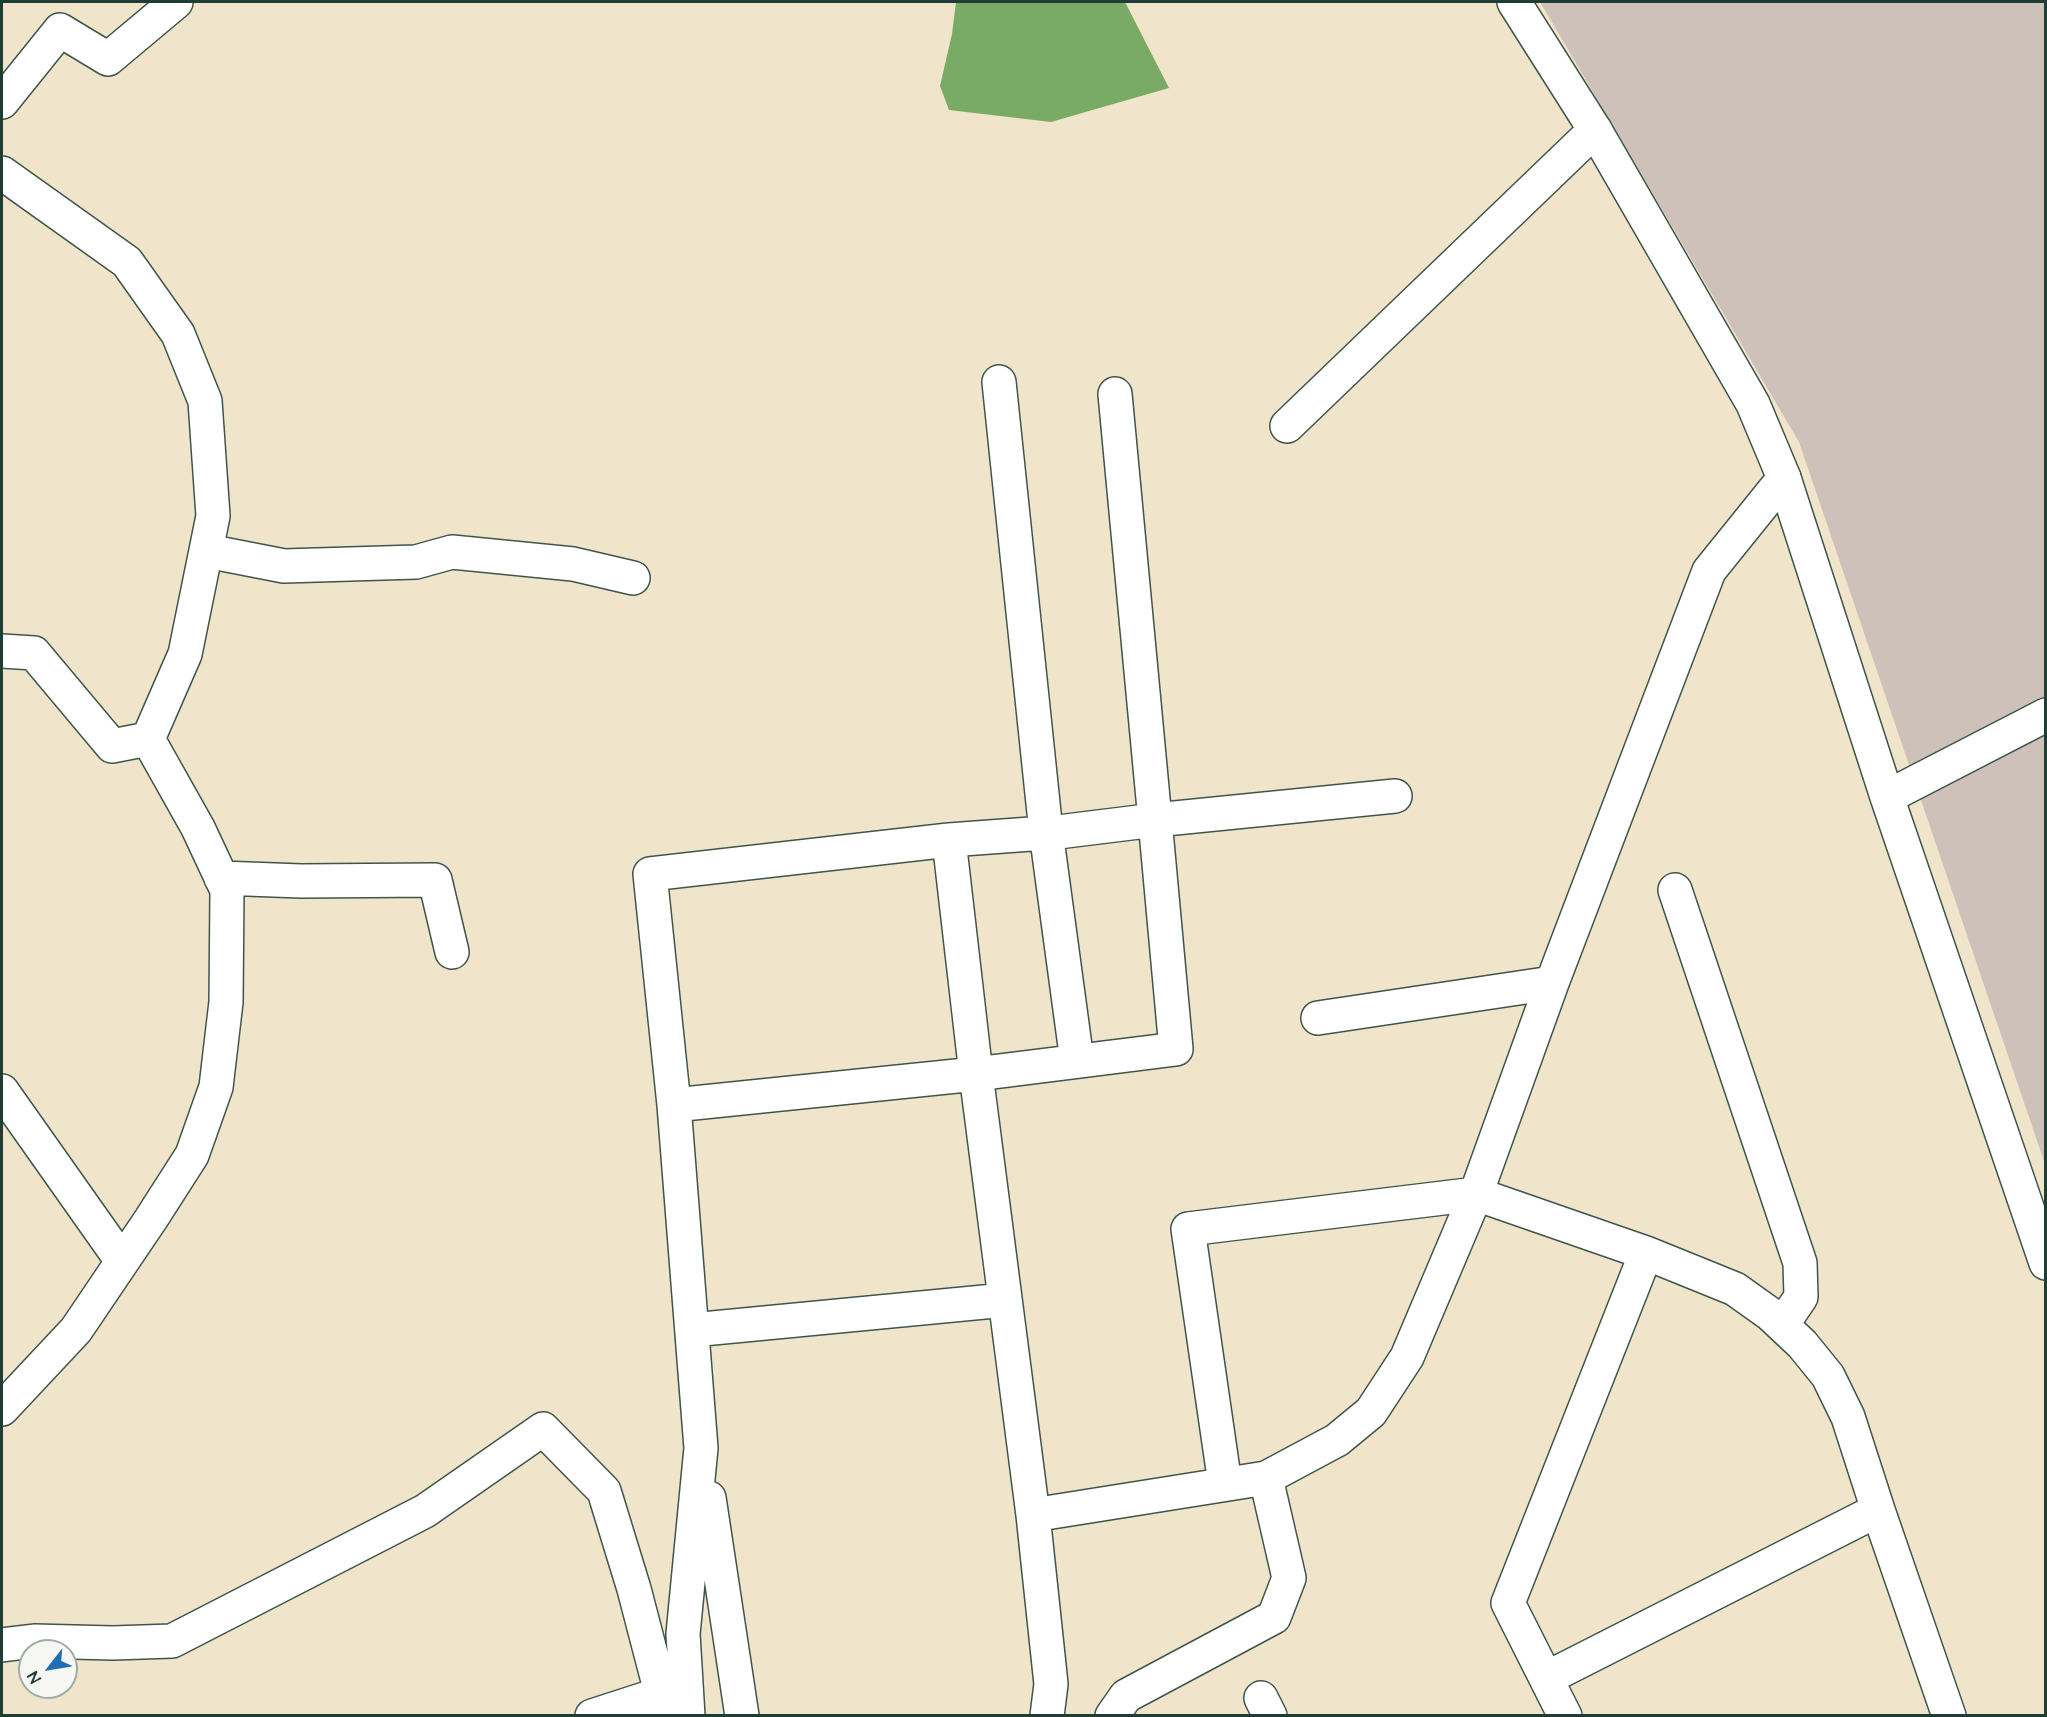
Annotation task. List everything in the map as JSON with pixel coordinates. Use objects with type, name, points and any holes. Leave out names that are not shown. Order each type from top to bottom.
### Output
[{"type":"street","points":[[2,102],[60,30],[108,59],[176,2]]},
{"type":"street","points":[[1514,2],[1595,130],[1753,404],[1784,478],[1887,796],[2046,1263]]},
{"type":"street","points":[[1287,426],[1595,130]]},
{"type":"street","points":[[2,173],[127,262],[178,334],[205,401],[213,516],[185,654],[148,739]]},
{"type":"street","points":[[999,382],[1047,832],[1077,1061]]},
{"type":"street","points":[[674,1105],[976,1074],[1176,1048],[1115,394]]},
{"type":"street","points":[[1033,1515],[1266,1478],[1337,1440],[1371,1412],[1407,1358],[1476,1194],[1552,983],[1709,571],[1784,478]]},
{"type":"street","points":[[207,551],[284,566],[416,561],[452,552],[573,564],[633,578]]},
{"type":"street","points":[[2,651],[34,653],[112,746],[148,739]]},
{"type":"street","points":[[1887,796],[2046,715]]},
{"type":"street","points":[[2,1408],[76,1330],[122,1261],[192,1155],[216,1087],[226,1002],[227,890],[198,828],[148,739]]},
{"type":"street","points":[[742,1716],[701,1448],[674,1105],[650,874],[949,840],[1395,796]]},
{"type":"street","points":[[949,840],[976,1074],[1033,1515],[1051,1684],[1047,1716]]},
{"type":"street","points":[[221,878],[301,881],[435,880],[452,952]]},
{"type":"street","points":[[1675,890],[1800,1263],[1801,1297],[1782,1325]]},
{"type":"street","points":[[1318,1018],[1552,983]]},
{"type":"street","points":[[2,1091],[122,1261]]},
{"type":"street","points":[[1225,1484],[1188,1229],[1476,1194],[1646,1252],[1735,1289],[1770,1314],[1802,1344],[1828,1376],[1848,1418],[1949,1716]]},
{"type":"street","points":[[1565,1716],[1508,1603],[1646,1252]]},
{"type":"street","points":[[692,1330],[1005,1300]]},
{"type":"street","points":[[2,1646],[34,1641],[113,1643],[172,1641],[425,1511],[543,1429],[604,1491],[634,1589],[658,1681],[667,1704],[592,1716]]},
{"type":"street","points":[[688,1716],[683,1634],[701,1448]]},
{"type":"street","points":[[1112,1716],[1125,1696],[1274,1617],[1288,1578],[1266,1478]]},
{"type":"street","points":[[1547,1678],[1878,1510]]},
{"type":"shaded area","points":[[1540,2],[2045,2],[2045,1164],[1799,442]]},
{"type":"green space","points":[[956,2],[1125,2],[1169,88],[1051,122],[949,110],[940,86],[952,34]]}]
